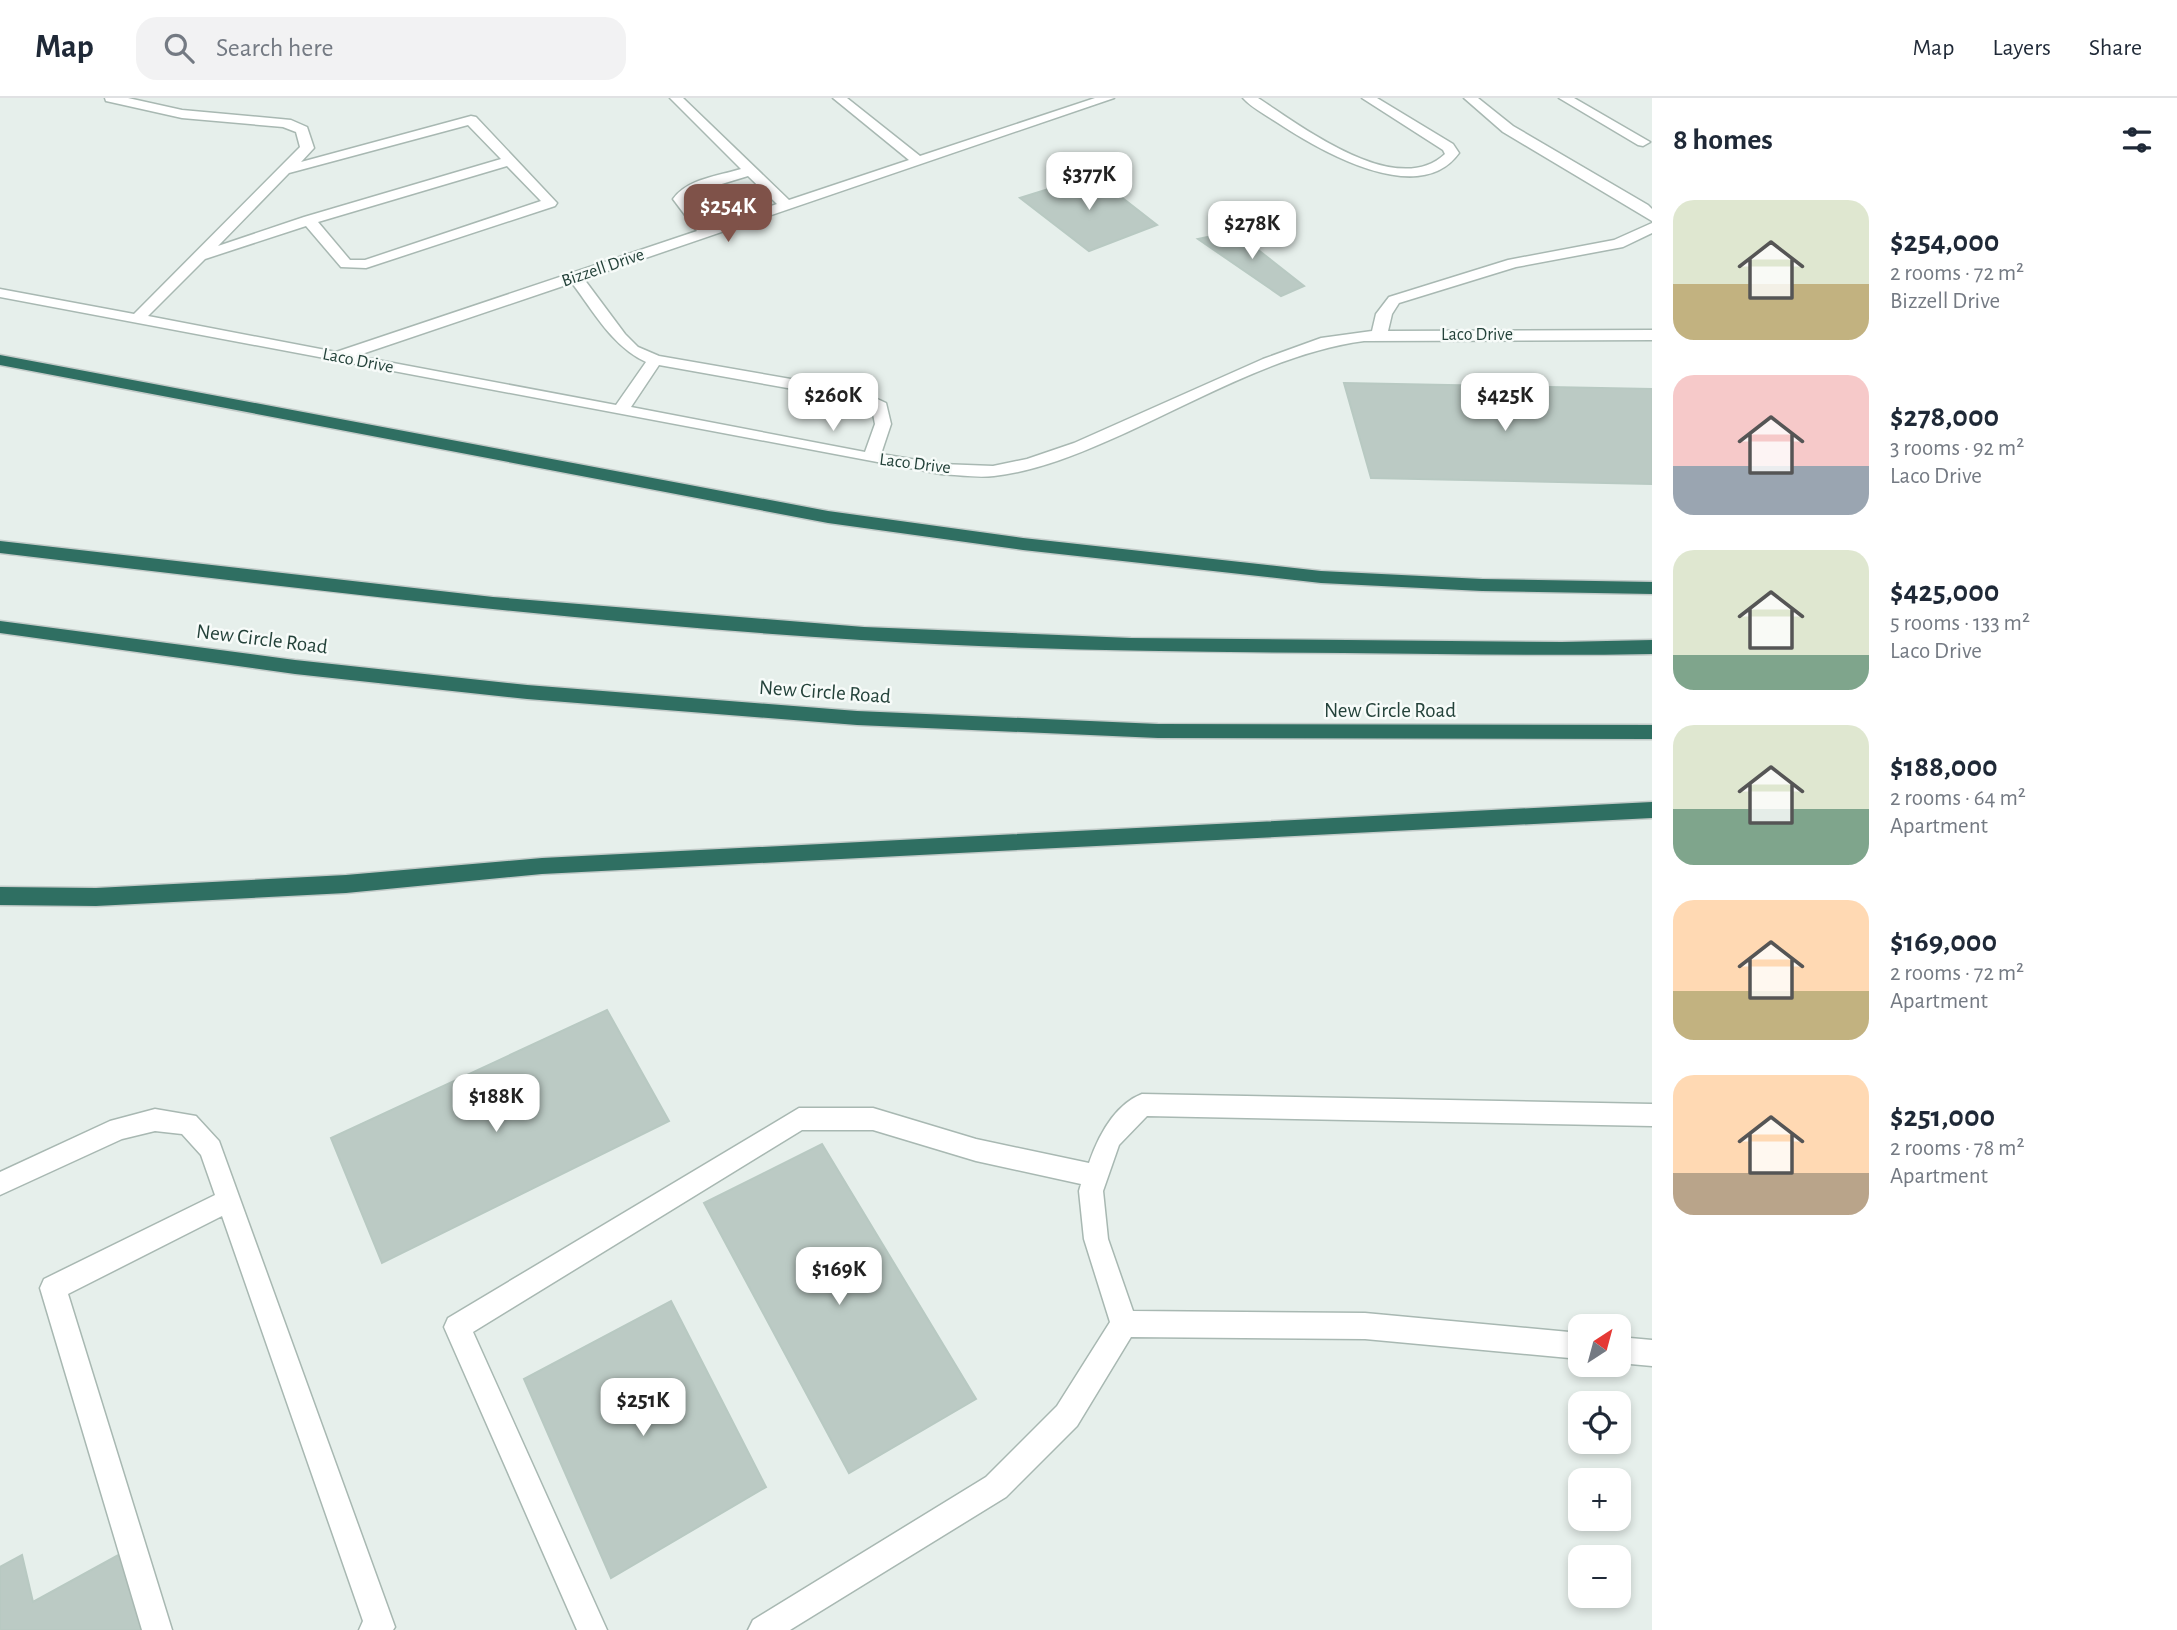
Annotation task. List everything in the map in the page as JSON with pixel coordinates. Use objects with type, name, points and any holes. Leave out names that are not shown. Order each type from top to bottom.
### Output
[{"type":"highway","points":[[0,360],[867,522],[1023,544],[1321,577],[1482,585],[1652,588]]},
{"type":"highway","points":[[0,547],[496,603],[777,627],[974,639],[1215,645],[1652,648]]},
{"type":"highway","name":"New Circle Road","points":[[0,627],[295,667],[527,692],[857,718],[1158,731],[1652,732]]},
{"type":"highway","points":[[0,895],[96,897],[346,884],[542,866],[1652,810]]},
{"type":"street","points":[[111,98],[182,114],[253,118],[294,127],[302,130],[307,148],[137,319]]},
{"type":"street","points":[[676,98],[787,206]]},
{"type":"street","points":[[838,98],[919,162]]},
{"type":"street","name":"Bizzell Drive","points":[[337,357],[1108,98]]},
{"type":"street","points":[[1249,98],[1343,155],[1382,171],[1395,174],[1419,170],[1444,163],[1450,157],[1452,153],[1448,147],[1368,98]]},
{"type":"street","points":[[1470,98],[1508,129],[1643,208],[1652,217]]},
{"type":"street","points":[[1565,98],[1643,142]]},
{"type":"street","points":[[284,172],[471,120],[550,203],[366,264],[346,264],[309,220]]},
{"type":"street","points":[[199,257],[309,220],[510,161]]},
{"type":"street","points":[[705,233],[680,199],[687,190],[750,171]]},
{"type":"street","points":[[1379,335],[1384,314],[1394,300],[1513,263],[1618,244],[1652,227]]},
{"type":"street","points":[[575,277],[620,337],[633,350],[655,360],[860,396],[880,407],[883,424],[871,458]]},
{"type":"street","name":"Laco Drive","points":[[0,293],[871,458],[941,469],[993,471],[1031,464],[1080,447],[1269,362],[1326,341],[1379,335],[1652,335]]},
{"type":"street","points":[[620,411],[655,360]]},
{"type":"street","points":[[1124,1324],[1096,1240],[1091,1191],[1109,1139],[1142,1105],[1652,1115]]},
{"type":"street","points":[[592,1630],[457,1327],[799,1119],[873,1119],[976,1150],[1096,1176]]},
{"type":"street","points":[[0,1184],[118,1129],[155,1120],[188,1124],[211,1149],[380,1627],[374,1630]]},
{"type":"street","points":[[157,1630],[53,1289],[228,1201]]},
{"type":"street","points":[[1124,1324],[1365,1326],[1568,1345]]},
{"type":"street","points":[[763,1630],[996,1487],[1067,1416],[1124,1324]]},
{"type":"street","points":[[1631,1351],[1652,1353]]},
{"type":"building","points":[[1093,175],[1157,225],[1089,251],[1020,198]]},
{"type":"building","points":[[1229,227],[1304,286],[1281,296],[1198,239],[1217,235]]},
{"type":"building","points":[[1344,383],[1652,389],[1652,484],[1371,478]]},
{"type":"building","points":[[607,1010],[669,1121],[382,1263],[331,1138]]},
{"type":"building","points":[[822,1144],[976,1399],[849,1473],[704,1203]]},
{"type":"building","points":[[671,1301],[766,1487],[611,1578],[524,1379]]},
{"type":"building","points":[[122,1553],[144,1630],[0,1630],[0,1567],[22,1555],[33,1602]]}]
